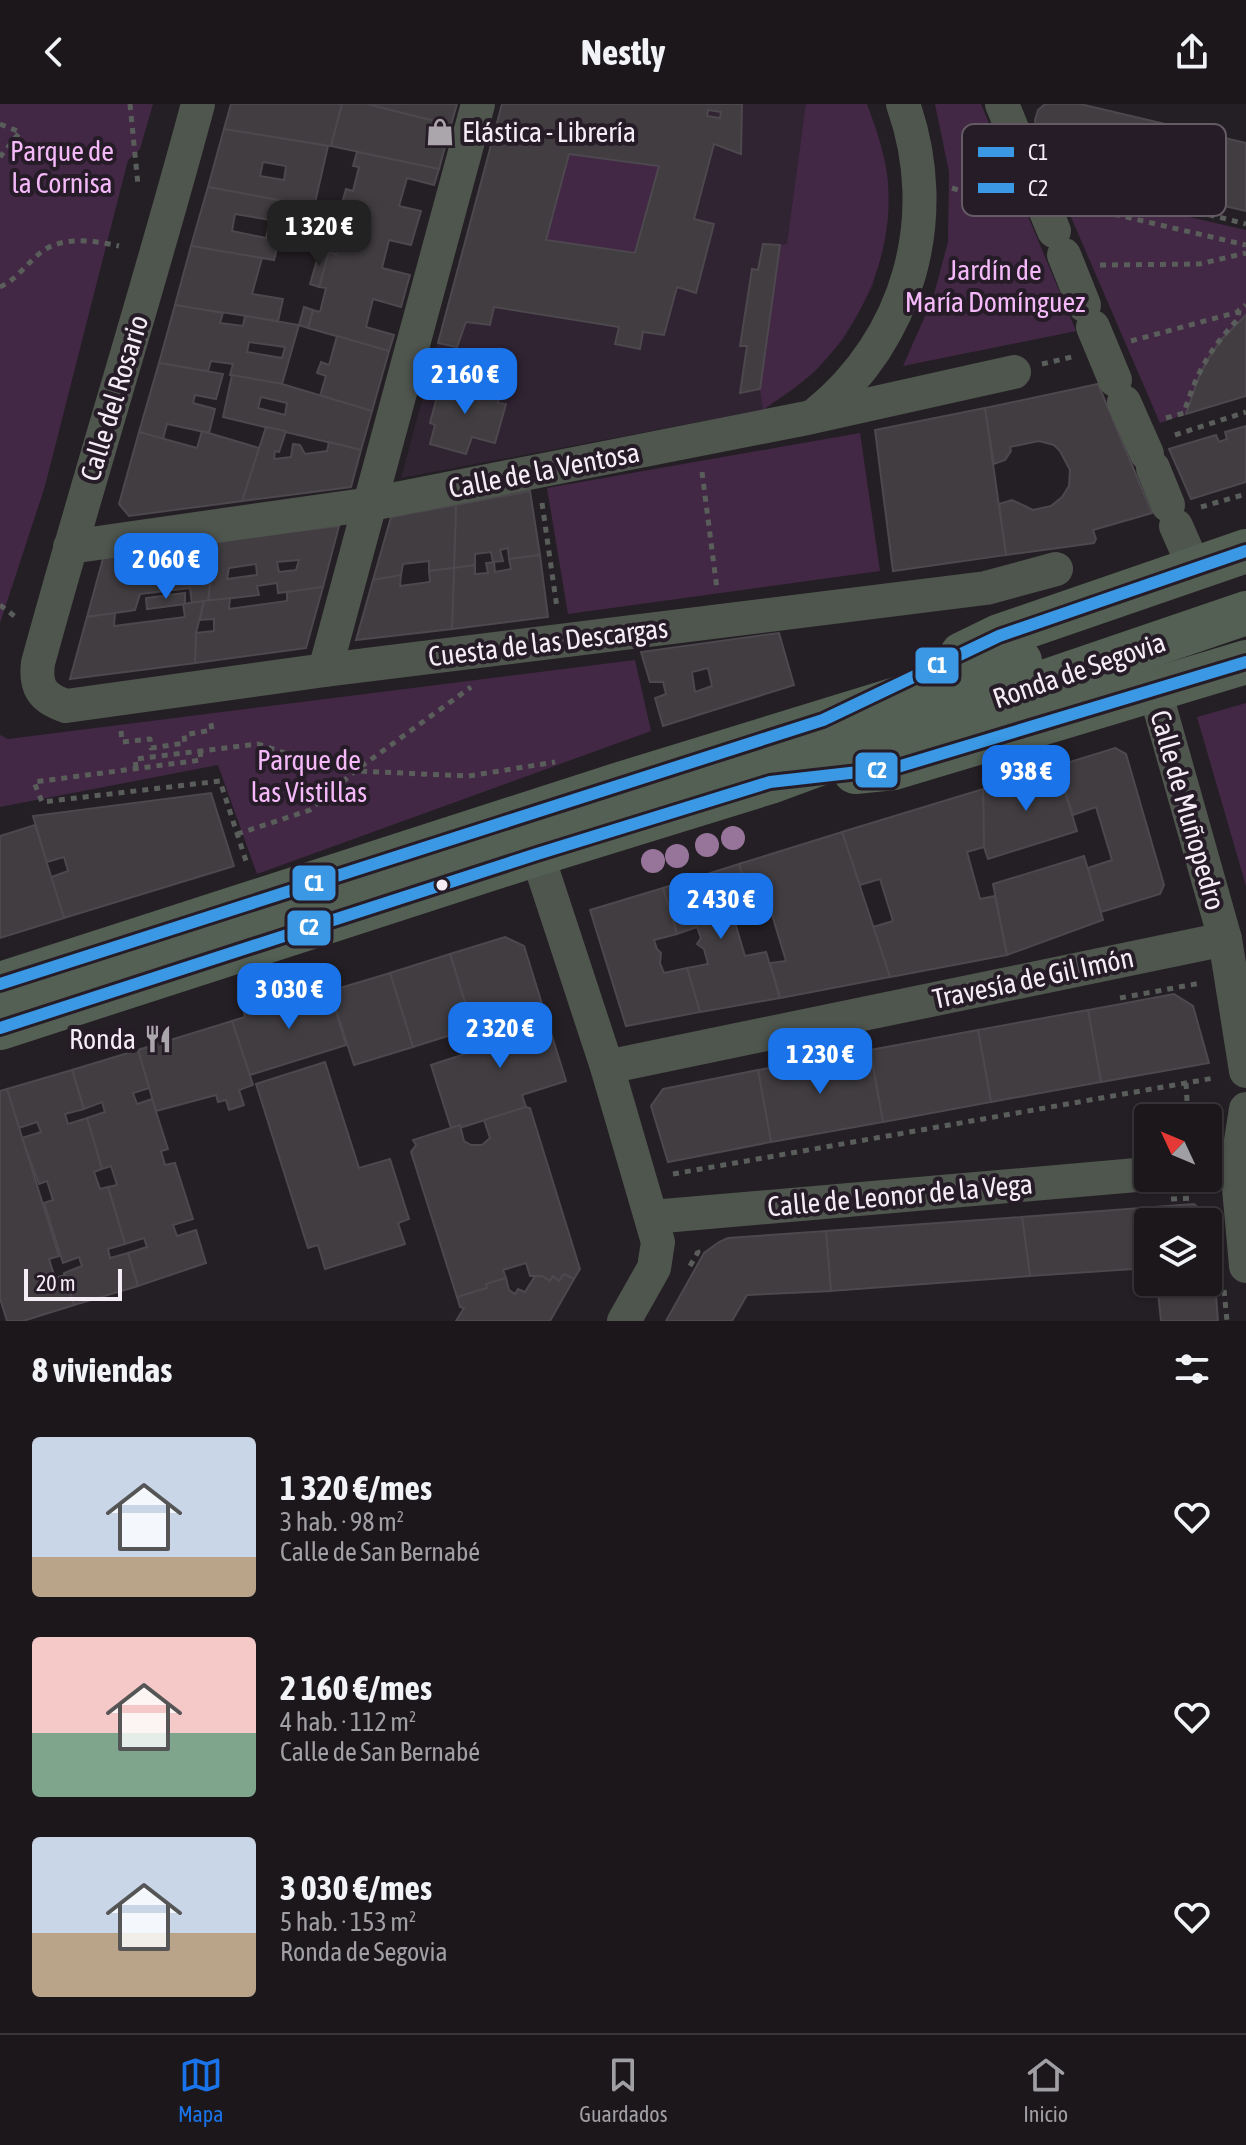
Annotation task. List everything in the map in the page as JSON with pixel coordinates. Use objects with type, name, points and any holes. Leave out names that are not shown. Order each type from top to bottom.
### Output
[{"type":"main road","points":[[823,720],[999,636],[1246,551]]},
{"type":"main road","name":"Ronda de Segovia","points":[[0,984],[823,720],[1246,598]]},
{"type":"main road","name":"Ronda de Segovia","points":[[0,1028],[770,782],[1023,689],[1246,613]]},
{"type":"main road","points":[[770,782],[894,768],[1246,662]]},
{"type":"street","name":"Calle del Rosario","points":[[43,692],[36,678],[38,663],[159,251],[198,104]]},
{"type":"street","points":[[325,670],[478,104]]},
{"type":"street","points":[[812,417],[857,376],[876,351],[897,313],[913,266],[921,216],[919,177],[911,127],[903,104]]},
{"type":"street","points":[[1002,104],[1010,124]]},
{"type":"street","points":[[1048,216],[1087,329],[1155,453],[1180,509],[1194,567]]},
{"type":"street","name":"Calle de la Ventosa","points":[[70,547],[371,504],[812,417],[1029,368]]},
{"type":"street","name":"Cuesta de las Descargas","points":[[43,692],[52,701],[66,706],[325,670],[986,588],[1056,569]]},
{"type":"street","name":"Calle de Muñopedro","points":[[1155,691],[1225,939],[1232,1070]]},
{"type":"street","points":[[537,854],[607,1067],[658,1242],[657,1258],[624,1321]]},
{"type":"street","name":"Travesía de Gil Imón","points":[[607,1067],[1225,939]]},
{"type":"street","points":[[1246,1109],[1223,1167],[1246,1266]]},
{"type":"street","name":"Calle de Leonor de la Vega","points":[[652,1217],[1134,1175]]},
{"type":"path","points":[[130,104],[138,185]]},
{"type":"path","points":[[0,124],[20,132],[0,157]]},
{"type":"path","points":[[919,177],[962,191]]},
{"type":"path","points":[[1152,216],[1246,245]]},
{"type":"path","points":[[1214,216],[1246,224]]},
{"type":"path","points":[[0,287],[10,283],[45,249],[68,242],[91,240],[119,246]]},
{"type":"path","points":[[1062,250],[1199,264],[1246,253]]},
{"type":"path","points":[[1124,343],[1238,312],[1246,305]]},
{"type":"path","points":[[1159,420],[1184,413],[1198,371],[1238,319],[1238,312]]},
{"type":"path","points":[[1029,368],[1087,329]]},
{"type":"path","points":[[1155,453],[1246,412]]},
{"type":"path","points":[[701,461],[718,594]]},
{"type":"path","points":[[1180,509],[1201,507],[1246,494]]},
{"type":"path","points":[[542,501],[559,621]]},
{"type":"path","points":[[0,605],[18,619]]},
{"type":"path","points":[[237,834],[310,810],[355,771],[482,679]]},
{"type":"path","points":[[121,730],[122,742],[150,739],[151,748],[185,743],[184,735],[208,731]]},
{"type":"path","points":[[136,768],[135,759],[258,744],[318,764],[355,771],[469,776],[562,761]]},
{"type":"path","points":[[168,745],[170,755]]},
{"type":"path","points":[[200,751],[201,760],[34,782],[42,802],[220,781],[251,879]]},
{"type":"path","points":[[1109,1000],[1202,983],[1205,997]]},
{"type":"path","points":[[668,1175],[1214,1078],[1232,1070]]},
{"type":"path","points":[[1186,1083],[1187,1104]]},
{"type":"shaded area","points":[[502,104],[867,104],[887,174],[888,218],[873,286],[844,339],[814,372],[763,410],[401,478]]},
{"type":"green space","name":"Parque de la Cornisa","points":[[0,104],[153,104],[140,149],[128,160],[45,486],[0,623]]},
{"type":"green space","points":[[806,104],[867,104],[886,165],[889,201],[887,228],[874,279],[850,327],[817,369],[763,410],[760,389],[780,245],[787,244]]},
{"type":"green space","name":"Jardín de María Domínguez","points":[[935,104],[981,104],[989,124],[962,124],[962,216],[1028,216],[1076,331],[903,366],[933,298],[948,242],[949,172]]},
{"type":"green space","points":[[569,154],[659,166],[635,253],[546,240]]},
{"type":"green space","name":"Jardín de María Domínguez","points":[[1071,216],[1185,216],[1246,230],[1246,315],[1225,336],[1208,360],[1186,414],[1160,423]]},
{"type":"green space","points":[[860,433],[880,571],[568,614],[547,488]]},
{"type":"green space","name":"Parque de las Vistillas","points":[[635,660],[651,731],[257,874],[218,765],[0,807],[0,735],[8,739]]},
{"type":"green space","points":[[1246,703],[1246,886],[1197,717]]},
{"type":"building","points":[[231,104],[342,104],[331,146],[224,129]]},
{"type":"building","points":[[342,104],[367,104],[451,125],[439,169],[331,146]]},
{"type":"building","points":[[367,104],[457,104],[451,125]]},
{"type":"building","points":[[502,104],[742,104],[741,154],[714,144],[694,219],[714,224],[696,293],[677,287],[664,335],[643,332],[640,349],[615,344],[619,327],[494,307],[490,325],[466,322],[457,347],[438,343]],"holes":[[[708,110],[721,112],[720,118],[707,116]],[[569,154],[659,166],[635,253],[546,240]]]},
{"type":"building","points":[[1045,104],[1080,104],[1165,124],[1035,124],[1038,110]]},
{"type":"building","points":[[224,129],[328,146],[314,207],[208,187]],"holes":[[[263,162],[286,166],[284,180],[260,176]]]},
{"type":"building","points":[[1226,138],[1246,143],[1246,211],[1226,206]]},
{"type":"building","points":[[357,152],[439,169],[434,185],[407,178],[399,206],[421,211],[411,245],[389,240],[382,268],[410,275],[401,307],[373,299],[366,327],[394,335],[389,351],[308,328],[313,310],[320,312],[326,288],[319,287],[329,252],[336,254],[339,244],[332,242],[333,235],[340,237],[342,230],[335,228],[346,189],[353,191],[359,167],[353,166]]},
{"type":"building","points":[[208,187],[290,202],[274,260],[191,246]],"holes":[[[235,214],[270,220],[266,238],[232,231]]]},
{"type":"building","points":[[763,244],[780,245],[760,389],[740,393],[747,346],[740,346],[752,269],[758,270]]},
{"type":"building","points":[[191,246],[262,258],[252,294],[283,299],[278,321],[175,305]]},
{"type":"building","points":[[320,250],[329,252],[319,287],[310,284]]},
{"type":"building","points":[[175,305],[223,313],[220,323],[243,326],[245,316],[299,325],[282,384],[230,375],[233,364],[211,361],[208,371],[159,363]],"holes":[[[249,342],[285,347],[282,358],[247,352]]]},
{"type":"building","points":[[304,307],[313,310],[308,328],[299,325]]},
{"type":"building","points":[[1246,315],[1246,396],[1186,414],[1210,356]]},
{"type":"building","points":[[337,336],[389,351],[372,411],[320,396],[326,376],[317,373],[321,362],[329,365]]},
{"type":"building","points":[[159,363],[223,374],[216,399],[195,395],[193,403],[215,409],[209,433],[167,424],[163,439],[139,432]]},
{"type":"building","points":[[232,375],[282,384],[372,411],[361,450],[223,417]],"holes":[[[261,397],[287,403],[285,415],[258,408]]]},
{"type":"building","points":[[442,378],[500,394],[498,403],[506,404],[495,443],[472,437],[466,454],[430,444],[435,425],[430,423]]},
{"type":"building","points":[[1098,384],[1152,513],[1093,530],[1094,543],[1006,555],[999,504],[1012,500],[1033,510],[1051,506],[1069,486],[1070,470],[1054,445],[1039,441],[1010,447],[1005,460],[994,464],[985,408]]},
{"type":"building","points":[[985,408],[1006,555],[893,571],[875,430]]},
{"type":"building","points":[[1246,426],[1246,482],[1191,499],[1169,449],[1216,435],[1219,442],[1227,439],[1225,432]]},
{"type":"building","points":[[266,427],[286,431],[274,459],[291,457],[293,444],[300,445],[305,454],[327,451],[329,442],[361,450],[351,487],[242,501]]},
{"type":"building","points":[[202,431],[259,448],[242,501],[129,516],[119,504],[139,432],[197,448]]},
{"type":"building","points":[[530,491],[540,555],[509,559],[508,548],[500,550],[503,561],[493,562],[491,552],[475,554],[475,565],[454,568],[456,505]]},
{"type":"building","points":[[456,505],[454,568],[429,571],[429,561],[403,564],[401,575],[373,580],[391,517]]},
{"type":"building","points":[[339,526],[323,587],[278,593],[277,583],[257,586],[259,595],[208,601],[215,541]],"holes":[[[299,560],[296,570],[279,572],[277,562]],[[256,564],[257,575],[227,579],[229,568]]]},
{"type":"building","points":[[215,541],[208,601],[192,603],[190,588],[140,594],[135,610],[87,617],[104,555]]},
{"type":"building","points":[[540,555],[548,617],[452,629],[454,568],[475,565],[475,574],[488,573],[486,563],[494,562],[495,572],[511,569],[509,559]]},
{"type":"building","points":[[454,568],[452,629],[356,640],[373,580],[401,575],[400,586],[430,582],[429,571]]},
{"type":"building","points":[[323,587],[306,648],[195,663],[196,633],[214,631],[214,619],[200,620],[204,601],[230,598],[229,609],[287,601],[287,592]]},
{"type":"building","points":[[185,593],[185,604],[147,609],[146,598]]},
{"type":"building","points":[[204,601],[196,633],[195,663],[70,679],[87,617],[115,613],[114,626],[185,617],[183,604]]},
{"type":"building","points":[[779,633],[794,685],[663,726],[655,698],[666,694],[663,682],[650,682],[641,652]],"holes":[[[708,668],[712,686],[695,692],[692,672]]]},
{"type":"building","points":[[1115,748],[1126,754],[1164,885],[1160,894],[1101,912],[1088,868],[1112,860],[1096,807],[1073,815],[1057,766]]},
{"type":"building","points":[[1057,766],[1077,831],[988,859],[984,847],[983,789]]},
{"type":"building","points":[[983,789],[984,847],[967,852],[980,899],[995,896],[1007,955],[890,977],[873,927],[893,921],[880,879],[860,885],[842,832]]},
{"type":"building","points":[[211,793],[234,866],[64,918],[51,877],[68,871],[64,857],[47,862],[33,816]]},
{"type":"building","points":[[35,825],[64,918],[0,938],[0,836]]},
{"type":"building","points":[[842,832],[890,977],[780,998],[770,963],[786,961],[766,895],[749,900],[739,864]]},
{"type":"building","points":[[1084,856],[1103,920],[1007,955],[993,884]]},
{"type":"building","points":[[739,864],[753,909],[733,916],[745,956],[766,952],[780,998],[700,1012],[687,968],[708,964],[704,949],[697,944],[701,938],[697,927],[677,934],[663,888]]},
{"type":"building","points":[[663,888],[677,934],[654,940],[661,953],[660,963],[664,973],[687,968],[700,1012],[626,1026],[590,910]]},
{"type":"building","points":[[505,937],[524,946],[543,1007],[473,1028],[450,954]]},
{"type":"building","points":[[450,954],[473,1028],[413,1047],[390,973]]},
{"type":"building","points":[[390,973],[413,1047],[354,1065],[330,991]]},
{"type":"building","points":[[316,988],[318,995],[330,991],[346,1045],[250,1075],[232,1021],[245,1017],[244,1012]]},
{"type":"building","points":[[1174,994],[1193,1006],[1209,1063],[1101,1082],[1088,1010]]},
{"type":"building","points":[[543,1007],[566,1081],[522,1095],[526,1107],[460,1128],[460,1125],[451,1128],[431,1065],[493,1045],[484,1025]]},
{"type":"building","points":[[1088,1010],[1101,1082],[991,1102],[978,1030]]},
{"type":"building","points":[[232,1021],[253,1085],[239,1090],[244,1105],[229,1110],[226,1100],[218,1102],[216,1095],[156,1111],[138,1050]]},
{"type":"building","points":[[978,1030],[991,1102],[883,1122],[870,1050]]},
{"type":"building","points":[[138,1050],[149,1088],[133,1093],[137,1104],[152,1099],[168,1149],[161,1151],[165,1165],[175,1163],[193,1219],[173,1225],[177,1236],[196,1230],[206,1263],[138,1286],[128,1253],[147,1247],[144,1238],[125,1244],[108,1187],[117,1185],[111,1166],[102,1169],[87,1118],[105,1112],[102,1102],[84,1109],[72,1070]]},
{"type":"building","points":[[870,1050],[883,1122],[771,1142],[758,1070]]},
{"type":"building","points":[[325,1062],[359,1168],[390,1159],[409,1219],[398,1223],[405,1244],[325,1269],[318,1245],[308,1248],[256,1084]]},
{"type":"building","points":[[72,1070],[84,1109],[65,1114],[68,1124],[87,1118],[102,1169],[94,1172],[100,1189],[108,1187],[125,1244],[108,1249],[110,1258],[128,1253],[138,1286],[74,1305],[64,1273],[82,1266],[79,1257],[63,1263],[44,1203],[53,1200],[47,1181],[39,1184],[22,1138],[41,1132],[37,1122],[19,1128],[7,1089]]},
{"type":"building","points":[[758,1070],[771,1142],[668,1162],[651,1106],[663,1089]]},
{"type":"building","points":[[7,1089],[59,1256],[49,1259],[55,1278],[65,1275],[74,1305],[23,1321],[7,1321],[0,1298],[0,1091]]},
{"type":"building","points":[[530,1108],[580,1269],[574,1279],[564,1274],[559,1281],[553,1276],[550,1281],[542,1276],[530,1276],[526,1263],[503,1270],[506,1278],[486,1284],[487,1288],[457,1297],[411,1152],[416,1145],[413,1140],[460,1125],[464,1141],[482,1145],[490,1138],[484,1120]]},
{"type":"building","points":[[1194,1204],[1198,1208],[1141,1208]]},
{"type":"building","points":[[1134,1209],[1134,1269],[1030,1276],[1022,1217]]},
{"type":"building","points":[[1022,1217],[1030,1276],[831,1291],[826,1231]]},
{"type":"building","points":[[826,1231],[831,1291],[747,1295],[732,1321],[666,1321],[704,1253],[719,1242],[728,1238]]},
{"type":"building","points":[[564,1274],[574,1279],[550,1321],[456,1321],[464,1308],[460,1307],[457,1297],[487,1288],[486,1284],[506,1278],[509,1290],[515,1294],[518,1289],[525,1292],[535,1276],[550,1281],[553,1276],[559,1281]]},
{"type":"building","points":[[1158,1296],[1216,1296],[1218,1321],[1161,1321]]},
{"type":"transit line","name":"C1","points":[[0,984],[823,720],[999,636],[1246,551]]},
{"type":"transit line","name":"C2","points":[[0,1028],[770,782],[894,768],[1246,662]]},
{"type":"place","name":"Elástica - Librería","points":[[440,132]]},
{"type":"place","name":"Ronda","points":[[158,1039]]}]
